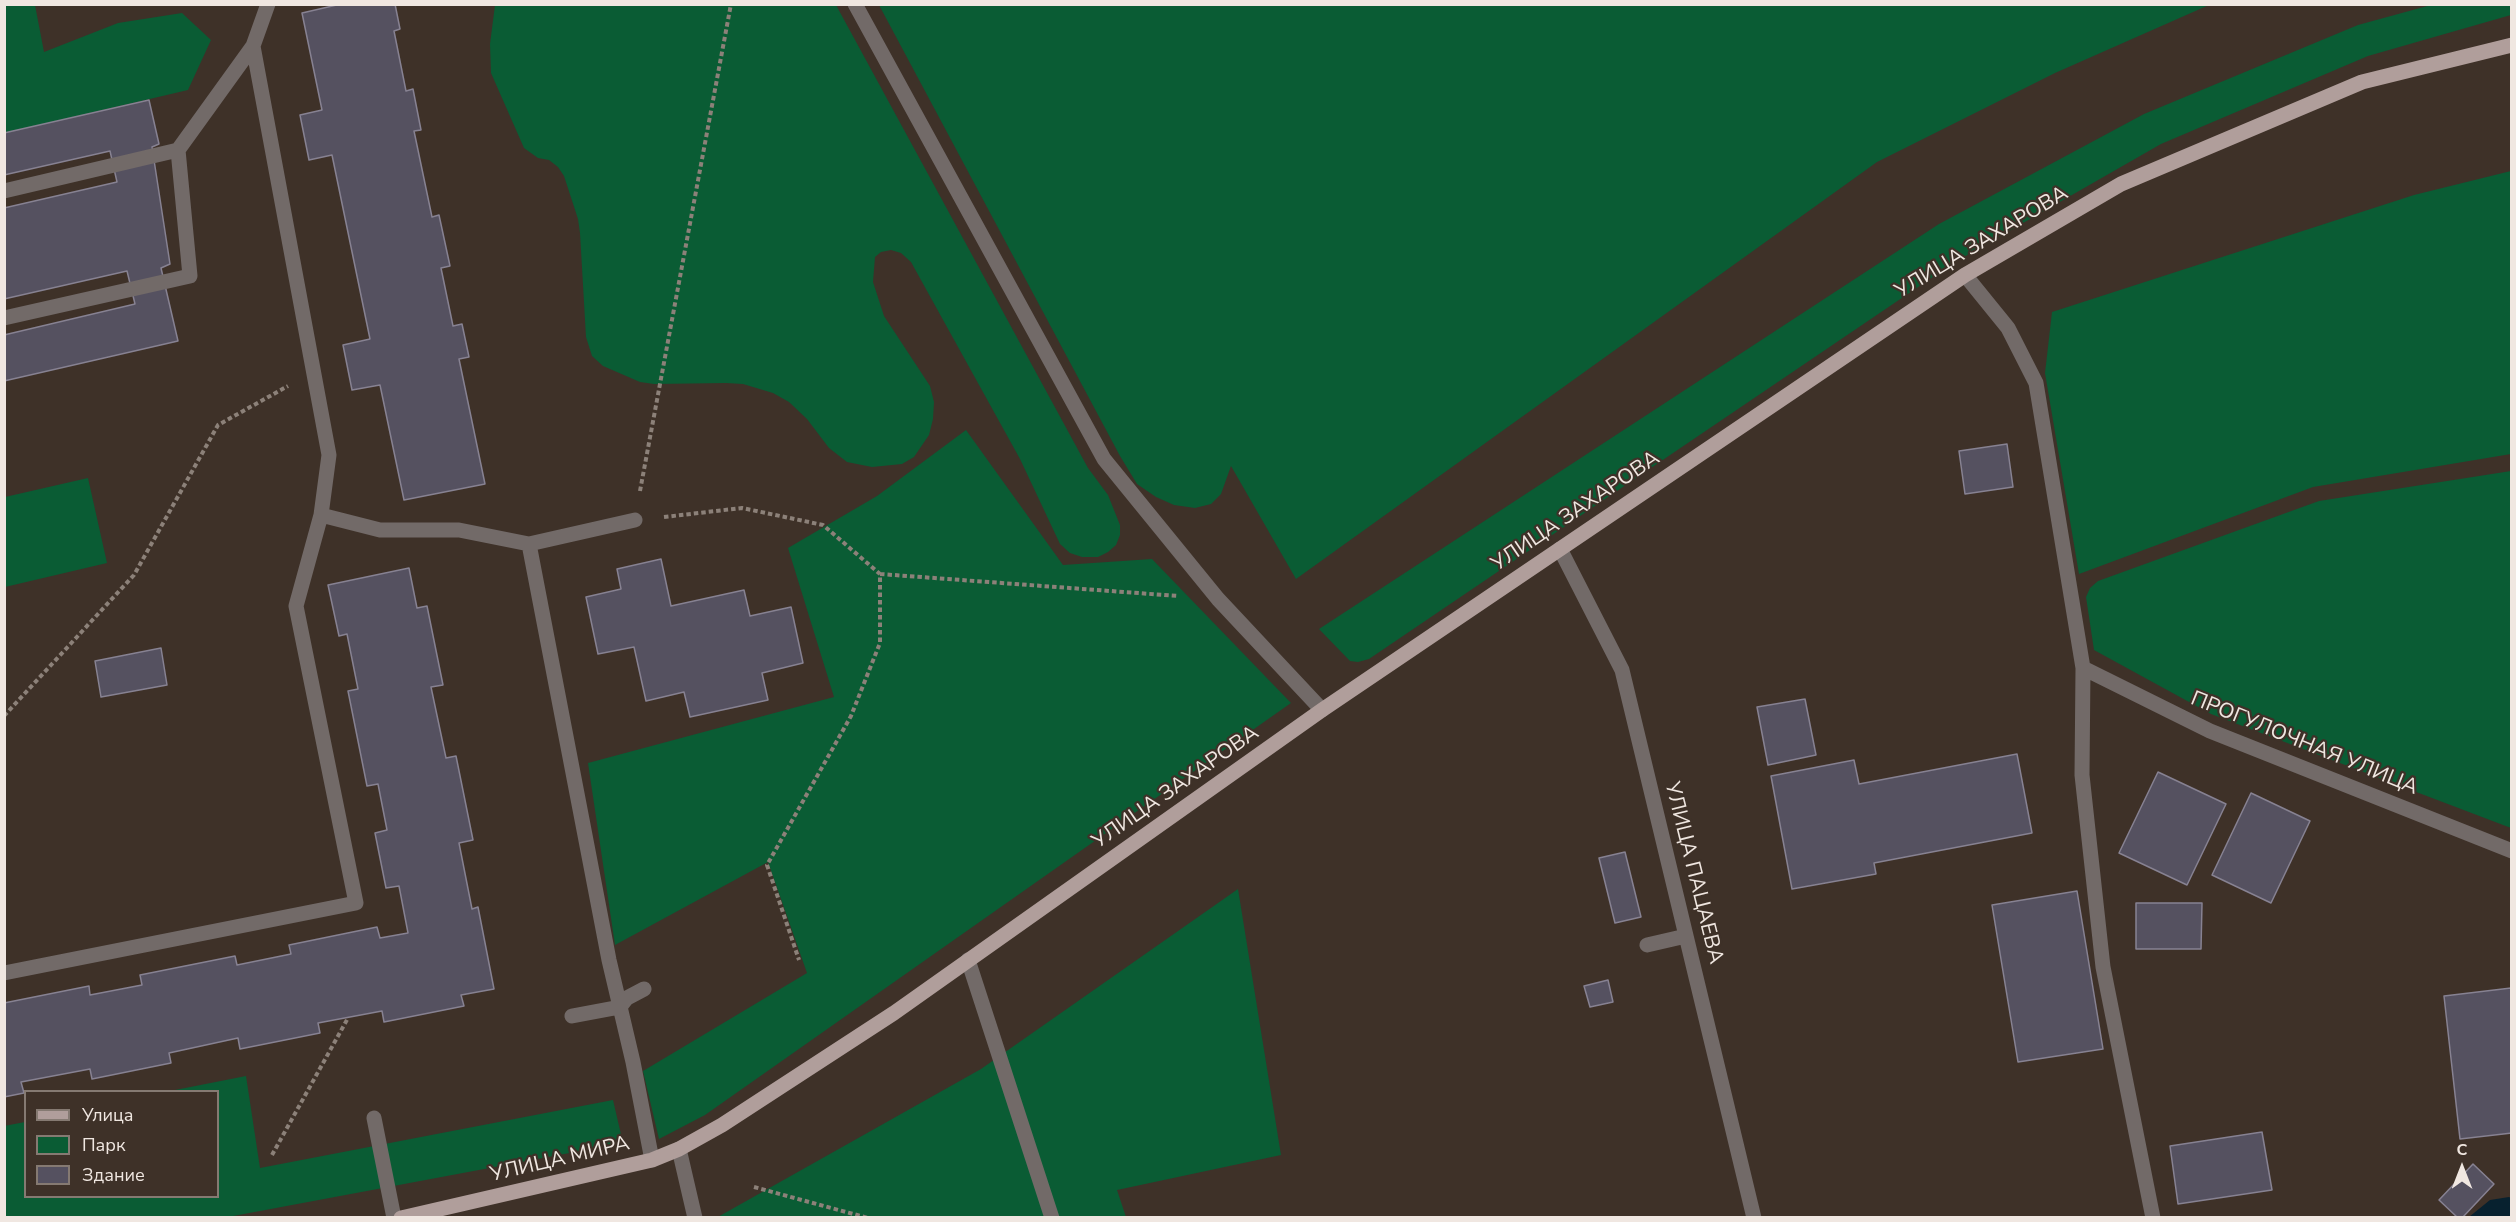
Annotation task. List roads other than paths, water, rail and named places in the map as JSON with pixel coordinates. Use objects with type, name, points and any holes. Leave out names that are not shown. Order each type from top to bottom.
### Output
[{"type":"main road","name":"УЛИЦА ЗАХАРОВА","points":[[722,1125],[894,1013],[1322,710],[1965,275],[2121,184],[2362,82],[2511,45]]},
{"type":"main road","name":"УЛИЦА МИРА","points":[[401,1218],[451,1213],[652,1160],[679,1149],[722,1125]]},
{"type":"street","points":[[4,318],[189,276],[178,150],[253,46],[268,4]]},
{"type":"street","points":[[855,4],[1104,459],[1218,599],[1322,710]]},
{"type":"street","points":[[4,974],[356,903],[296,606],[321,514],[329,455],[253,46]]},
{"type":"street","points":[[4,191],[178,150]]},
{"type":"street","points":[[1965,275],[2008,328],[2036,383],[2083,668],[2082,775],[2103,967],[2153,1218]]},
{"type":"street","points":[[321,514],[380,530],[459,530],[529,544],[635,520]]},
{"type":"street","points":[[529,544],[609,960],[652,1160]]},
{"type":"street","name":"УЛИЦА ПАЦАЕВА","points":[[1560,549],[1622,670],[1754,1218]]},
{"type":"street","name":"ПРОГУЛОЧНАЯ УЛИЦА","points":[[2083,668],[2210,731],[2511,851]]},
{"type":"street","points":[[1647,945],[1686,936]]},
{"type":"street","points":[[968,960],[1052,1218]]},
{"type":"street","points":[[572,1016],[620,1007],[627,998],[644,989]]},
{"type":"street","points":[[374,1118],[394,1218]]},
{"type":"street","points":[[679,1149],[695,1218]]},
{"type":"water","points":[[2511,1198],[2511,1217],[2469,1217],[2490,1200]]}]
